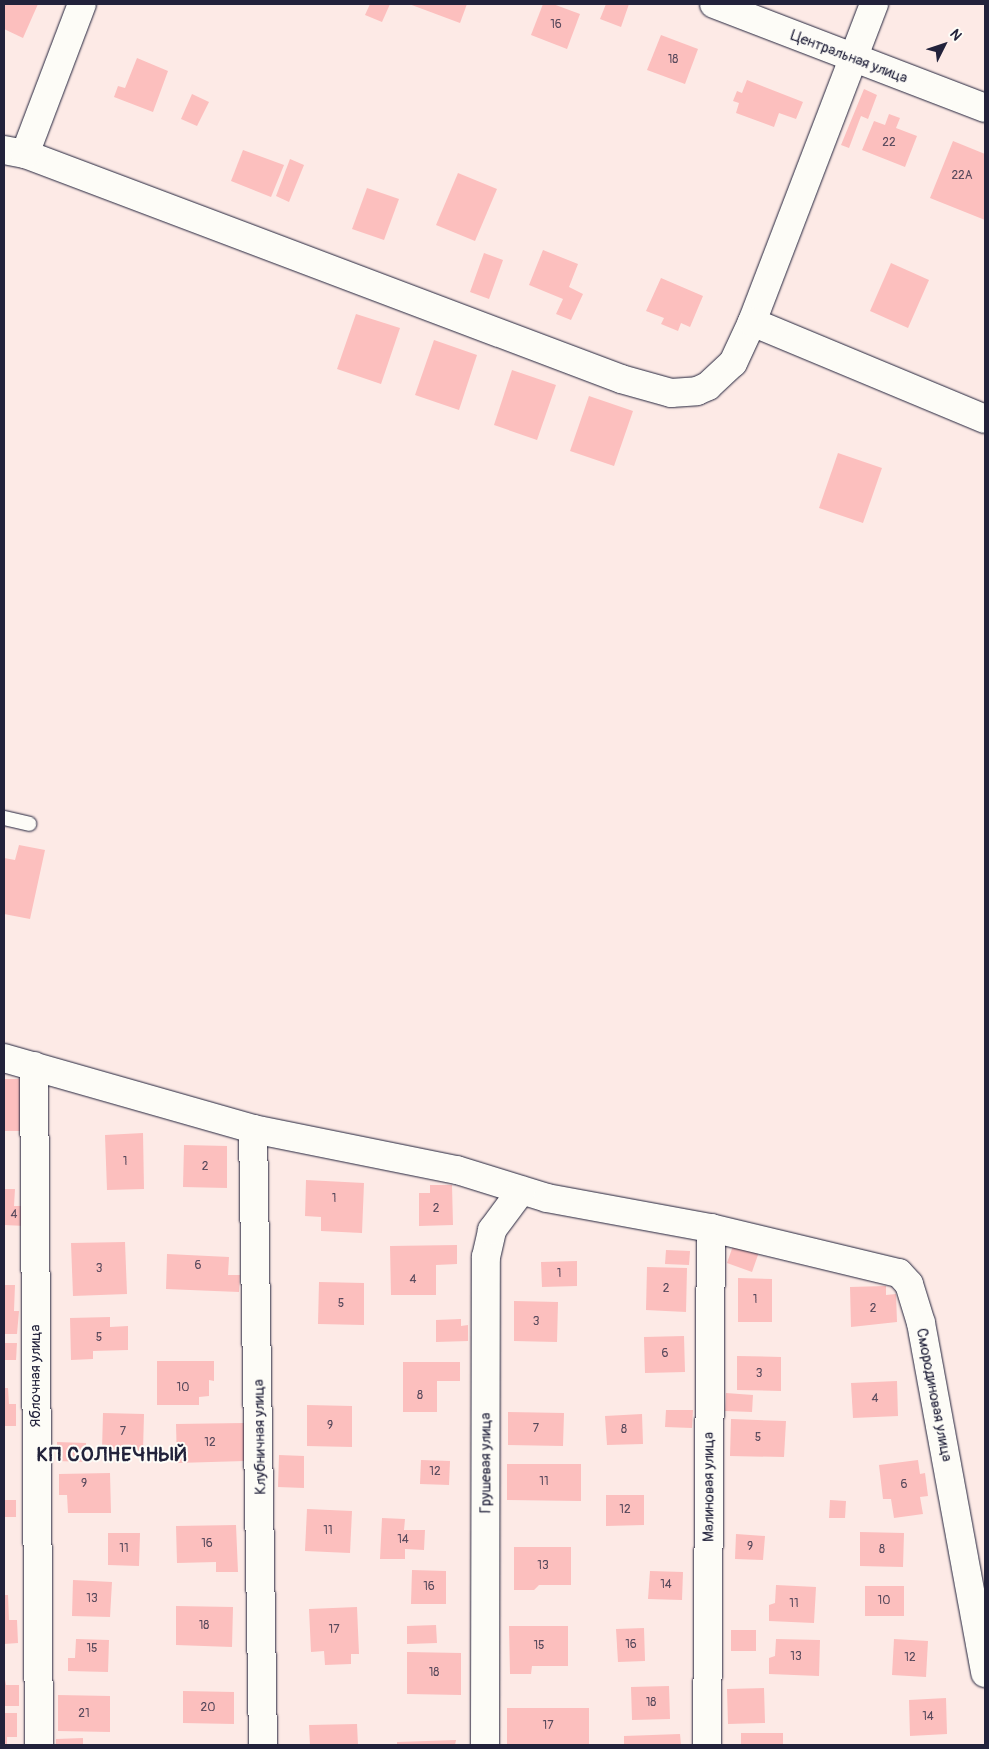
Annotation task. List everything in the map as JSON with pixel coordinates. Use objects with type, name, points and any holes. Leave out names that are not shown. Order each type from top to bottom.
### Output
[{"type":"street","points":[[82,4],[14,152],[646,387],[686,393],[708,386],[733,363],[752,322],[874,4]]},
{"type":"street","name":"Центральная улица","points":[[714,4],[852,59],[985,108]]},
{"type":"street","points":[[752,322],[985,419]]},
{"type":"street","name":"Смородиновая улица","points":[[4,1058],[253,1129],[456,1170],[521,1192],[711,1228],[893,1270],[909,1284],[921,1323],[985,1673]]},
{"type":"street","name":"Яблочная улица","points":[[34,1066],[39,1745]]},
{"type":"street","name":"Клубничная улица","points":[[253,1129],[263,1745]]},
{"type":"street","name":"Грушевая улица","points":[[485,1745],[486,1257],[492,1230],[521,1192]]},
{"type":"street","name":"Малиновая улица","points":[[707,1745],[711,1228]]},
{"type":"lane","points":[[4,818],[29,824]]},
{"type":"building","points":[[4,4],[38,4],[23,38],[4,29]]},
{"type":"building","points":[[370,4],[390,4],[382,22],[365,15]]},
{"type":"building","points":[[409,4],[467,4],[460,23]]},
{"type":"building","points":[[543,4],[553,4],[580,14],[567,49],[531,35]]},
{"type":"building","points":[[606,4],[629,4],[621,27],[600,19]]},
{"type":"building","points":[[661,35],[698,49],[685,84],[647,70]]},
{"type":"building","points":[[137,58],[168,71],[153,112],[114,97],[118,86],[125,88]]},
{"type":"building","points":[[747,80],[803,102],[796,119],[779,113],[774,127],[736,113],[739,103],[733,101],[737,91],[742,93]]},
{"type":"building","points":[[864,89],[877,95],[868,119],[861,116],[849,148],[841,145]]},
{"type":"building","points":[[192,94],[209,102],[197,126],[181,119]]},
{"type":"building","points":[[889,114],[900,118],[896,128],[917,136],[905,167],[862,150],[874,121],[885,125]]},
{"type":"building","points":[[953,141],[985,154],[985,220],[930,198]]},
{"type":"building","points":[[243,150],[284,165],[271,197],[231,181]]},
{"type":"building","points":[[290,159],[304,165],[289,202],[276,196]]},
{"type":"building","points":[[458,173],[497,189],[475,241],[436,225]]},
{"type":"building","points":[[367,188],[399,199],[384,240],[352,229]]},
{"type":"building","points":[[543,250],[578,264],[569,287],[583,294],[571,320],[556,314],[563,299],[529,285]]},
{"type":"building","points":[[484,253],[503,260],[489,299],[470,292]]},
{"type":"building","points":[[891,263],[929,280],[908,328],[870,311]]},
{"type":"building","points":[[661,278],[703,296],[690,327],[681,323],[678,331],[661,324],[664,318],[646,311]]},
{"type":"building","points":[[356,314],[400,328],[381,384],[337,369]]},
{"type":"building","points":[[434,340],[477,355],[459,410],[415,395]]},
{"type":"building","points":[[512,370],[556,385],[537,440],[494,425]]},
{"type":"building","points":[[589,396],[633,411],[614,466],[570,451]]},
{"type":"building","points":[[838,453],[882,468],[863,523],[819,508]]},
{"type":"building","points":[[19,845],[45,850],[30,919],[4,914],[4,858],[15,860]]},
{"type":"building","points":[[4,1079],[21,1079],[21,1131],[4,1131]]},
{"type":"building","points":[[143,1133],[144,1189],[107,1190],[105,1135]]},
{"type":"building","points":[[184,1145],[227,1146],[227,1188],[183,1187]]},
{"type":"building","points":[[306,1180],[364,1183],[362,1233],[321,1231],[321,1217],[305,1216]]},
{"type":"building","points":[[430,1185],[452,1185],[453,1225],[419,1226],[419,1193],[430,1193]]},
{"type":"building","points":[[4,1189],[15,1189],[14,1206],[25,1206],[25,1226],[4,1225]]},
{"type":"building","points":[[125,1242],[127,1294],[73,1296],[71,1243]]},
{"type":"building","points":[[734,1243],[759,1252],[752,1272],[727,1263]]},
{"type":"building","points":[[457,1245],[457,1264],[436,1265],[436,1295],[391,1295],[390,1246]]},
{"type":"building","points":[[666,1250],[690,1251],[689,1265],[665,1264]]},
{"type":"building","points":[[167,1254],[229,1257],[228,1275],[240,1275],[239,1292],[166,1289]]},
{"type":"building","points":[[577,1261],[577,1286],[542,1287],[541,1262]]},
{"type":"building","points":[[647,1267],[687,1268],[686,1312],[646,1310]]},
{"type":"building","points":[[738,1278],[772,1279],[772,1322],[738,1322]]},
{"type":"building","points":[[319,1282],[364,1283],[364,1325],[318,1324]]},
{"type":"building","points":[[4,1285],[15,1285],[14,1311],[19,1311],[17,1334],[4,1334]]},
{"type":"building","points":[[886,1286],[886,1295],[896,1294],[897,1322],[851,1327],[850,1287]]},
{"type":"building","points":[[514,1301],[558,1302],[557,1342],[514,1341]]},
{"type":"building","points":[[110,1317],[110,1327],[128,1326],[128,1350],[93,1351],[93,1359],[71,1360],[70,1318]]},
{"type":"building","points":[[461,1319],[461,1326],[468,1325],[468,1341],[436,1342],[436,1320]]},
{"type":"building","points":[[684,1336],[685,1372],[645,1373],[644,1337]]},
{"type":"building","points":[[4,1343],[17,1343],[16,1360],[4,1360]]},
{"type":"building","points":[[737,1356],[781,1357],[781,1391],[737,1390]]},
{"type":"building","points":[[157,1361],[214,1361],[214,1381],[209,1380],[209,1396],[199,1397],[199,1405],[157,1405]]},
{"type":"building","points":[[403,1362],[460,1362],[460,1381],[437,1381],[437,1412],[403,1412]]},
{"type":"building","points":[[897,1381],[898,1416],[853,1418],[851,1383]]},
{"type":"building","points":[[4,1388],[8,1388],[9,1404],[16,1404],[16,1426],[4,1426]]},
{"type":"building","points":[[726,1393],[753,1395],[752,1412],[725,1411]]},
{"type":"building","points":[[307,1405],[352,1406],[352,1447],[307,1446]]},
{"type":"building","points":[[666,1410],[693,1410],[692,1428],[665,1427]]},
{"type":"building","points":[[508,1412],[564,1413],[563,1446],[508,1445]]},
{"type":"building","points":[[103,1413],[144,1414],[143,1451],[102,1450]]},
{"type":"building","points":[[642,1414],[643,1444],[607,1445],[605,1416]]},
{"type":"building","points":[[731,1419],[786,1421],[784,1457],[730,1456]]},
{"type":"building","points":[[244,1423],[245,1461],[177,1463],[176,1424]]},
{"type":"building","points":[[57,1442],[86,1443],[86,1462],[57,1461]]},
{"type":"building","points":[[279,1455],[304,1456],[304,1488],[278,1487]]},
{"type":"building","points":[[421,1460],[450,1461],[449,1485],[420,1484]]},
{"type":"building","points":[[918,1460],[920,1474],[925,1473],[928,1496],[920,1497],[923,1514],[894,1518],[891,1499],[883,1499],[879,1465]]},
{"type":"building","points":[[507,1464],[581,1464],[581,1501],[507,1500]]},
{"type":"building","points":[[110,1473],[111,1513],[68,1513],[67,1495],[59,1495],[59,1474]]},
{"type":"building","points":[[606,1495],[644,1495],[644,1525],[606,1526]]},
{"type":"building","points":[[4,1500],[16,1500],[16,1517],[4,1517]]},
{"type":"building","points":[[830,1500],[846,1501],[845,1518],[829,1518]]},
{"type":"building","points":[[307,1509],[352,1511],[350,1553],[305,1551]]},
{"type":"building","points":[[382,1518],[405,1519],[404,1530],[425,1530],[424,1550],[405,1549],[405,1559],[380,1559]]},
{"type":"building","points":[[236,1525],[238,1572],[216,1572],[216,1562],[177,1563],[176,1526]]},
{"type":"building","points":[[860,1532],[904,1533],[903,1567],[860,1566]]},
{"type":"building","points":[[108,1533],[140,1533],[139,1566],[108,1565]]},
{"type":"building","points":[[736,1534],[765,1536],[763,1560],[735,1559]]},
{"type":"building","points":[[514,1547],[571,1547],[571,1585],[539,1585],[534,1590],[514,1590]]},
{"type":"building","points":[[412,1570],[446,1571],[446,1604],[411,1604]]},
{"type":"building","points":[[650,1571],[683,1572],[682,1600],[648,1599]]},
{"type":"building","points":[[73,1580],[112,1582],[110,1617],[72,1616]]},
{"type":"building","points":[[776,1585],[816,1587],[814,1623],[769,1621],[769,1605],[775,1603]]},
{"type":"building","points":[[865,1586],[904,1586],[904,1616],[865,1616]]},
{"type":"building","points":[[4,1595],[8,1595],[9,1620],[17,1620],[18,1643],[4,1644]]},
{"type":"building","points":[[176,1606],[233,1607],[232,1647],[176,1645]]},
{"type":"building","points":[[357,1607],[359,1654],[351,1654],[351,1664],[325,1665],[324,1651],[311,1652],[309,1609]]},
{"type":"building","points":[[436,1625],[437,1643],[407,1644],[407,1626]]},
{"type":"building","points":[[509,1626],[568,1626],[568,1666],[532,1666],[531,1674],[510,1674]]},
{"type":"building","points":[[644,1628],[645,1661],[618,1662],[616,1629]]},
{"type":"building","points":[[731,1630],[756,1630],[756,1651],[731,1651]]},
{"type":"building","points":[[76,1639],[109,1640],[108,1672],[68,1671],[68,1658],[75,1658]]},
{"type":"building","points":[[776,1639],[820,1640],[819,1676],[769,1674],[769,1658],[775,1656]]},
{"type":"building","points":[[894,1639],[928,1641],[926,1677],[892,1675]]},
{"type":"building","points":[[407,1652],[461,1653],[461,1695],[407,1694]]},
{"type":"building","points":[[4,1674],[6,1685],[19,1685],[19,1706],[4,1706]]},
{"type":"building","points":[[669,1686],[670,1719],[632,1720],[631,1687]]},
{"type":"building","points":[[764,1688],[765,1723],[728,1724],[727,1689]]},
{"type":"building","points":[[183,1691],[234,1692],[234,1724],[183,1723]]},
{"type":"building","points":[[58,1695],[110,1696],[110,1732],[58,1731]]},
{"type":"building","points":[[946,1698],[947,1734],[910,1736],[909,1700]]},
{"type":"building","points":[[507,1708],[589,1708],[589,1744],[507,1744]]},
{"type":"building","points":[[4,1713],[17,1713],[17,1737],[7,1737],[7,1745],[4,1745]]},
{"type":"building","points":[[357,1724],[358,1745],[310,1745],[309,1725]]},
{"type":"building","points":[[741,1733],[783,1733],[783,1745],[741,1745]]},
{"type":"building","points":[[680,1734],[681,1745],[624,1745],[624,1736]]},
{"type":"building","points":[[83,1738],[83,1745],[56,1745],[56,1739]]},
{"type":"building","points":[[456,1740],[455,1745],[397,1745],[397,1742]]},
{"type":"district","name":"КП СОЛНЕЧНЫЙ","points":[[112,1454]]}]
